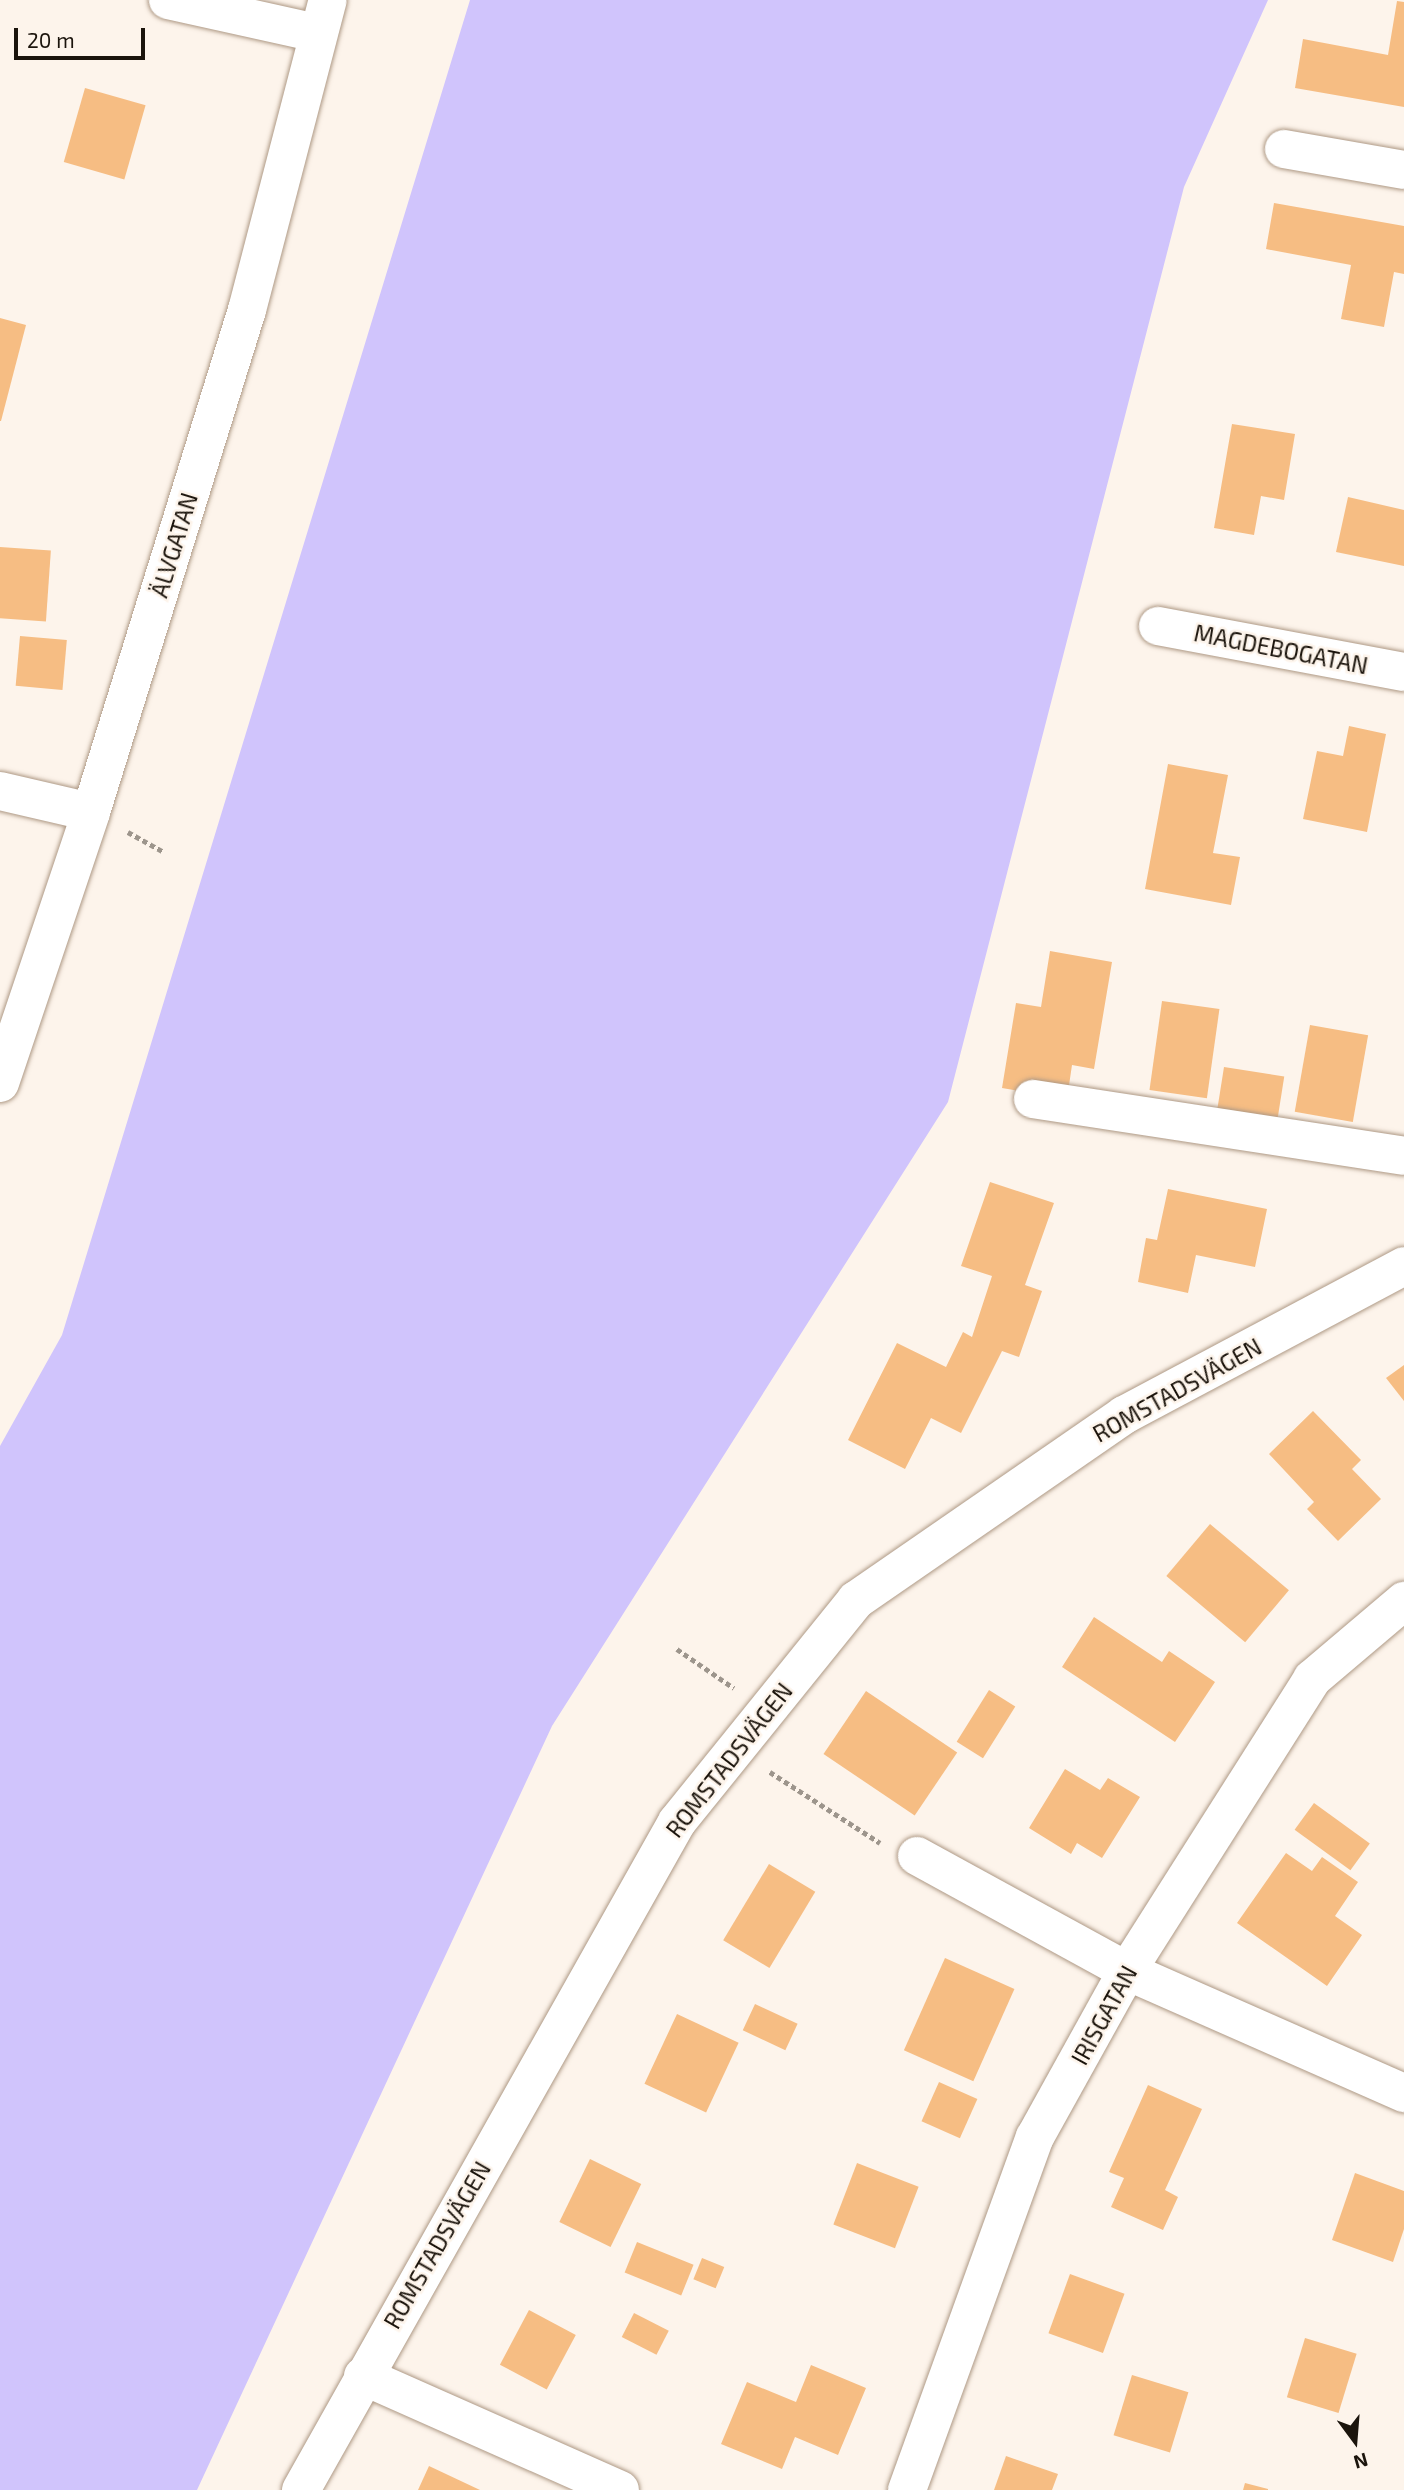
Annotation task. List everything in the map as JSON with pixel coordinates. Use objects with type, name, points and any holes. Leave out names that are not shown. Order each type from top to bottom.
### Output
[{"type":"street","points":[[168,0],[323,17]]},
{"type":"street","name":"ÄLVGATAN","points":[[0,1083],[91,812],[247,310],[323,17]]},
{"type":"street","points":[[1284,149],[1404,170]]},
{"type":"street","name":"MAGDEBOGATAN","points":[[1158,625],[1404,671]]},
{"type":"street","points":[[0,791],[91,812]]},
{"type":"street","points":[[1033,1099],[1404,1156]]},
{"type":"street","name":"ROMSTADSVÄGEN","points":[[301,2490],[677,1822],[856,1600],[1124,1415],[1404,1266]]},
{"type":"street","name":"IRISGATAN","points":[[907,2490],[1035,2137],[1128,1971],[1312,1679],[1404,1601]]},
{"type":"street","points":[[917,1856],[1128,1971],[1404,2093]]},
{"type":"street","points":[[363,2376],[620,2490]]},
{"type":"path","points":[[677,1649],[768,1710]]},
{"type":"path","points":[[736,1749],[887,1847],[917,1856]]},
{"type":"shaded area","points":[[470,0],[1268,0],[1184,187],[948,1102],[552,1726],[197,2490],[0,2490],[0,1446],[62,1335]]},
{"type":"building","points":[[1397,1],[1404,2],[1404,107],[1295,88],[1303,39],[1388,55]]},
{"type":"building","points":[[85,88],[146,105],[124,179],[64,162]]},
{"type":"building","points":[[1274,203],[1404,226],[1404,274],[1394,272],[1384,327],[1341,319],[1351,265],[1266,249]]},
{"type":"building","points":[[0,318],[26,325],[1,421],[0,421]]},
{"type":"building","points":[[1232,424],[1295,434],[1284,500],[1261,496],[1254,535],[1214,528]]},
{"type":"building","points":[[1348,497],[1404,510],[1404,566],[1336,552]]},
{"type":"building","points":[[0,547],[51,551],[46,621],[0,618]]},
{"type":"building","points":[[20,636],[67,640],[62,690],[16,686]]},
{"type":"building","points":[[1349,726],[1386,734],[1367,832],[1303,819],[1317,751],[1343,756]]},
{"type":"building","points":[[1168,764],[1228,775],[1213,853],[1240,857],[1231,905],[1145,889]]},
{"type":"building","points":[[1050,951],[1112,962],[1094,1069],[1072,1065],[1067,1099],[1002,1088],[1016,1003],[1041,1007]]},
{"type":"building","points":[[1162,1001],[1219,1009],[1207,1098],[1149,1090]]},
{"type":"building","points":[[1310,1025],[1368,1035],[1353,1122],[1295,1112]]},
{"type":"building","points":[[1224,1067],[1284,1077],[1277,1125],[1216,1115]]},
{"type":"building","points":[[990,1182],[1054,1203],[1025,1285],[1042,1291],[1019,1357],[1002,1351],[961,1433],[931,1418],[905,1469],[848,1440],[897,1343],[946,1367],[963,1332],[972,1337],[992,1276],[961,1266]]},
{"type":"building","points":[[1168,1189],[1267,1209],[1255,1267],[1196,1255],[1188,1293],[1138,1282],[1146,1238],[1157,1240]]},
{"type":"building","points":[[1404,1365],[1404,1401],[1386,1378]]},
{"type":"building","points":[[1313,1411],[1361,1460],[1352,1469],[1381,1499],[1338,1541],[1307,1509],[1314,1502],[1269,1454]]},
{"type":"building","points":[[1210,1524],[1289,1590],[1245,1642],[1166,1576]]},
{"type":"building","points":[[1094,1617],[1162,1662],[1169,1651],[1215,1682],[1175,1742],[1062,1667]]},
{"type":"building","points":[[989,1690],[1015,1706],[983,1758],[957,1742]]},
{"type":"building","points":[[866,1691],[957,1753],[915,1816],[824,1754]]},
{"type":"building","points":[[1065,1769],[1100,1790],[1108,1778],[1140,1797],[1102,1858],[1077,1843],[1071,1854],[1029,1828]]},
{"type":"building","points":[[1314,1803],[1370,1844],[1350,1870],[1295,1830]]},
{"type":"building","points":[[1286,1853],[1312,1871],[1322,1857],[1358,1882],[1335,1916],[1362,1935],[1327,1986],[1237,1923]]},
{"type":"building","points":[[769,1864],[815,1892],[769,1968],[723,1940]]},
{"type":"building","points":[[945,1958],[1014,1989],[973,2081],[904,2050]]},
{"type":"building","points":[[755,2004],[798,2024],[785,2050],[743,2030]]},
{"type":"building","points":[[677,2014],[739,2043],[706,2113],[644,2084]]},
{"type":"building","points":[[939,2082],[977,2099],[960,2138],[922,2121]]},
{"type":"building","points":[[1148,2085],[1202,2109],[1165,2190],[1178,2197],[1163,2230],[1111,2207],[1124,2178],[1109,2172]]},
{"type":"building","points":[[590,2159],[641,2184],[611,2247],[559,2222]]},
{"type":"building","points":[[857,2163],[919,2187],[895,2248],[833,2225]]},
{"type":"building","points":[[1355,2173],[1404,2191],[1404,2229],[1393,2262],[1332,2240]]},
{"type":"building","points":[[637,2242],[694,2265],[681,2295],[625,2273]]},
{"type":"building","points":[[702,2258],[724,2267],[716,2288],[693,2279]]},
{"type":"building","points":[[1070,2274],[1125,2294],[1103,2353],[1048,2333]]},
{"type":"building","points":[[529,2310],[576,2335],[547,2390],[500,2365]]},
{"type":"building","points":[[634,2313],[669,2331],[656,2355],[622,2337]]},
{"type":"building","points":[[1305,2338],[1357,2354],[1339,2413],[1287,2397]]},
{"type":"building","points":[[811,2365],[866,2388],[838,2455],[795,2437],[782,2469],[721,2444],[747,2382],[796,2402]]},
{"type":"building","points":[[1132,2375],[1188,2392],[1170,2452],[1114,2435]]},
{"type":"building","points":[[1006,2456],[1058,2474],[1052,2490],[994,2490]]},
{"type":"building","points":[[429,2466],[480,2490],[418,2490]]},
{"type":"building","points":[[1245,2483],[1268,2489],[1268,2490],[1243,2490]]}]
